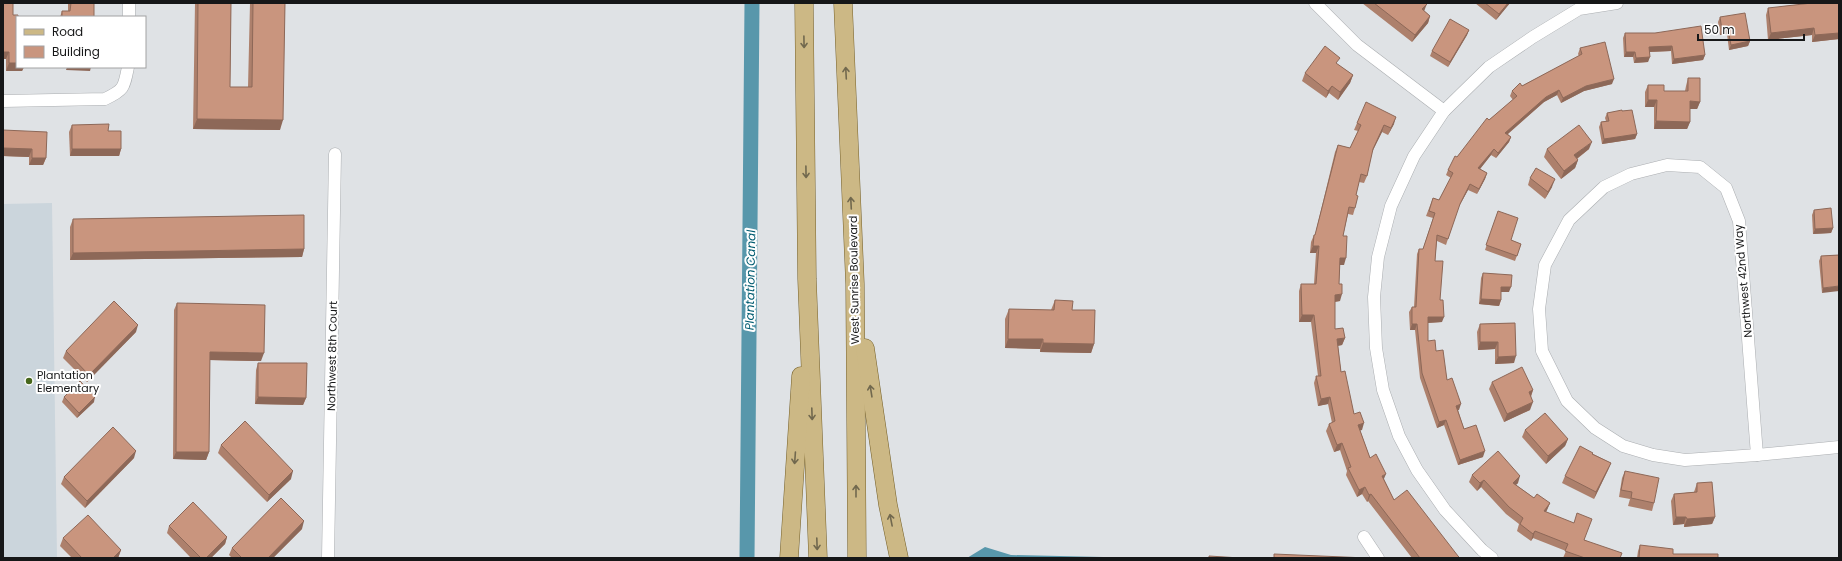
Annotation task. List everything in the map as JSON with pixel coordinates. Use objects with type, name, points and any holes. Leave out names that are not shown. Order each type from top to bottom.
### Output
[{"type":"main road","points":[[804,3],[807,279],[818,558]]},
{"type":"main road","name":"West Sunrise Boulevard","points":[[843,3],[855,284],[857,558]]},
{"type":"main road","points":[[789,558],[807,279]]},
{"type":"main road","points":[[855,284],[888,504],[899,558]]},
{"type":"street","points":[[129,3],[129,16]]},
{"type":"street","points":[[1315,3],[1357,45],[1444,111]]},
{"type":"street","points":[[1492,558],[1482,550],[1445,510],[1417,470],[1399,436],[1383,390],[1376,348],[1374,297],[1378,257],[1391,206],[1414,156],[1444,111],[1489,67],[1575,6],[1617,3]]},
{"type":"street","points":[[3,101],[89,101],[104,99],[120,92],[125,82],[128,68]]},
{"type":"street","name":"Northwest 8th Court","points":[[328,558],[335,154]]},
{"type":"street","name":"Northwest 42nd Way","points":[[1757,455],[1739,221],[1726,188],[1700,167],[1667,165],[1631,174],[1604,187],[1569,220],[1545,265],[1539,309],[1542,351],[1567,401],[1595,428],[1623,446],[1653,455],[1685,460],[1757,455],[1839,447]]},
{"type":"street","points":[[1364,538],[1378,558]]},
{"type":"shaded area","name":"Plantation Elementary","points":[[52,203],[57,558],[3,558],[3,204]]},
{"type":"water","points":[[985,547],[1011,555],[1147,558],[967,558]]},
{"type":"building","points":[[3,3],[13,3],[13,15],[18,15],[16,16],[16,63],[9,63],[9,52],[3,52]]},
{"type":"building","points":[[71,3],[94,3],[94,16],[62,16],[62,11],[70,11]]},
{"type":"building","points":[[198,3],[231,3],[230,87],[252,87],[253,3],[285,3],[283,120],[197,119]]},
{"type":"building","points":[[1374,3],[1426,3],[1427,4],[1422,9],[1430,16],[1415,35]]},
{"type":"building","points":[[1485,3],[1508,3],[1499,14]]},
{"type":"building","points":[[1812,3],[1839,3],[1839,33],[1815,35],[1814,28],[1771,33],[1768,8]]},
{"type":"building","points":[[1745,13],[1750,41],[1731,45],[1728,29],[1722,30],[1720,17]]},
{"type":"building","points":[[1450,19],[1469,30],[1450,62],[1432,51]]},
{"type":"building","points":[[1701,26],[1705,55],[1674,59],[1672,46],[1649,47],[1650,57],[1636,58],[1635,52],[1626,52],[1625,33],[1655,33]]},
{"type":"building","points":[[1605,42],[1614,79],[1586,86],[1563,98],[1559,90],[1546,97],[1505,133],[1511,137],[1498,153],[1494,149],[1478,168],[1487,173],[1479,189],[1470,184],[1460,204],[1448,239],[1437,235],[1435,261],[1443,261],[1440,300],[1443,300],[1444,317],[1428,317],[1428,341],[1435,340],[1436,351],[1443,350],[1447,380],[1452,378],[1461,404],[1456,406],[1464,429],[1476,425],[1485,451],[1460,460],[1446,420],[1439,422],[1422,373],[1417,324],[1412,324],[1412,307],[1416,307],[1419,249],[1423,249],[1435,213],[1429,211],[1433,198],[1439,200],[1453,173],[1448,170],[1455,156],[1457,157],[1487,118],[1489,120],[1517,96],[1512,91],[1520,83],[1522,86],[1582,54],[1580,48]]},
{"type":"building","points":[[1325,46],[1340,58],[1336,63],[1353,75],[1340,92],[1332,86],[1328,91],[1305,73]]},
{"type":"building","points":[[1688,78],[1700,78],[1700,102],[1690,101],[1690,122],[1656,121],[1657,100],[1648,100],[1648,85],[1664,85],[1664,91],[1688,91]]},
{"type":"building","points":[[1366,102],[1396,117],[1391,128],[1384,125],[1373,149],[1367,176],[1361,174],[1356,195],[1358,196],[1355,208],[1349,207],[1343,236],[1347,236],[1346,258],[1340,258],[1339,284],[1342,284],[1342,294],[1335,295],[1335,329],[1343,328],[1345,338],[1337,339],[1341,372],[1345,371],[1354,414],[1360,412],[1364,423],[1358,425],[1370,458],[1376,454],[1386,474],[1382,476],[1394,500],[1407,490],[1460,558],[1420,558],[1371,494],[1369,495],[1365,487],[1359,490],[1348,468],[1351,467],[1342,443],[1337,445],[1329,424],[1335,421],[1330,397],[1321,399],[1316,376],[1321,376],[1314,315],[1302,315],[1301,284],[1316,284],[1319,246],[1313,246],[1314,235],[1338,145],[1350,148],[1361,125],[1357,123]]},
{"type":"building","points":[[1632,110],[1637,134],[1604,139],[1601,122],[1609,121],[1607,113]]},
{"type":"building","points":[[109,124],[108,131],[121,131],[121,149],[72,149],[72,125]]},
{"type":"building","points":[[1579,125],[1592,142],[1574,155],[1578,160],[1564,171],[1547,149]]},
{"type":"building","points":[[3,130],[47,132],[46,158],[32,158],[32,149],[3,148]]},
{"type":"building","points":[[1536,168],[1555,179],[1548,192],[1530,178]]},
{"type":"building","points":[[1831,208],[1833,228],[1815,229],[1814,210]]},
{"type":"building","points":[[1498,211],[1518,218],[1511,240],[1521,244],[1517,256],[1486,245]]},
{"type":"building","points":[[304,215],[304,249],[73,253],[73,219]]},
{"type":"building","points":[[1839,255],[1839,286],[1823,288],[1821,256]]},
{"type":"building","points":[[1483,273],[1512,275],[1511,287],[1501,287],[1501,300],[1481,299]]},
{"type":"building","points":[[1055,300],[1073,301],[1072,310],[1095,310],[1094,344],[1043,343],[1043,339],[1008,339],[1009,309],[1054,310]]},
{"type":"building","points":[[114,301],[138,325],[89,375],[66,351]]},
{"type":"building","points":[[177,303],[265,305],[264,353],[210,352],[209,452],[176,452]]},
{"type":"building","points":[[1515,323],[1516,356],[1498,357],[1498,342],[1480,342],[1480,324]]},
{"type":"building","points":[[258,363],[307,363],[306,398],[258,397]]},
{"type":"building","points":[[1522,367],[1533,390],[1529,392],[1533,402],[1507,414],[1492,382]]},
{"type":"building","points":[[80,381],[95,397],[79,413],[64,397]]},
{"type":"building","points":[[1545,413],[1568,439],[1548,456],[1525,430]]},
{"type":"building","points":[[245,421],[293,471],[269,495],[221,445]]},
{"type":"building","points":[[113,427],[136,451],[87,501],[64,477]]},
{"type":"building","points":[[1580,446],[1593,453],[1592,454],[1611,463],[1596,492],[1565,476]]},
{"type":"building","points":[[1498,451],[1520,476],[1513,483],[1534,498],[1537,494],[1550,503],[1544,511],[1574,523],[1577,513],[1592,519],[1584,540],[1622,553],[1620,558],[1585,558],[1565,551],[1568,544],[1535,531],[1533,534],[1520,524],[1523,518],[1509,507],[1484,480],[1480,483],[1472,475]]},
{"type":"building","points":[[1625,471],[1659,478],[1654,503],[1631,498],[1632,492],[1621,490]]},
{"type":"building","points":[[1712,482],[1715,517],[1687,519],[1686,517],[1676,517],[1674,494],[1697,492],[1697,483]]},
{"type":"building","points":[[281,498],[304,521],[268,558],[242,558],[232,548]]},
{"type":"building","points":[[193,502],[227,537],[206,558],[201,558],[169,526]]},
{"type":"building","points":[[88,515],[121,550],[113,558],[82,558],[63,538]]},
{"type":"building","points":[[1640,545],[1673,549],[1673,554],[1718,554],[1718,558],[1639,558]]},
{"type":"building","points":[[1274,554],[1367,558],[1274,558]]},
{"type":"building","points":[[1209,556],[1240,558],[1209,558]]},
{"type":"waterway","name":"Plantation Canal","points":[[747,558],[752,3]]},
{"type":"place","name":"Plantation Elementary","points":[[29,381]]}]
